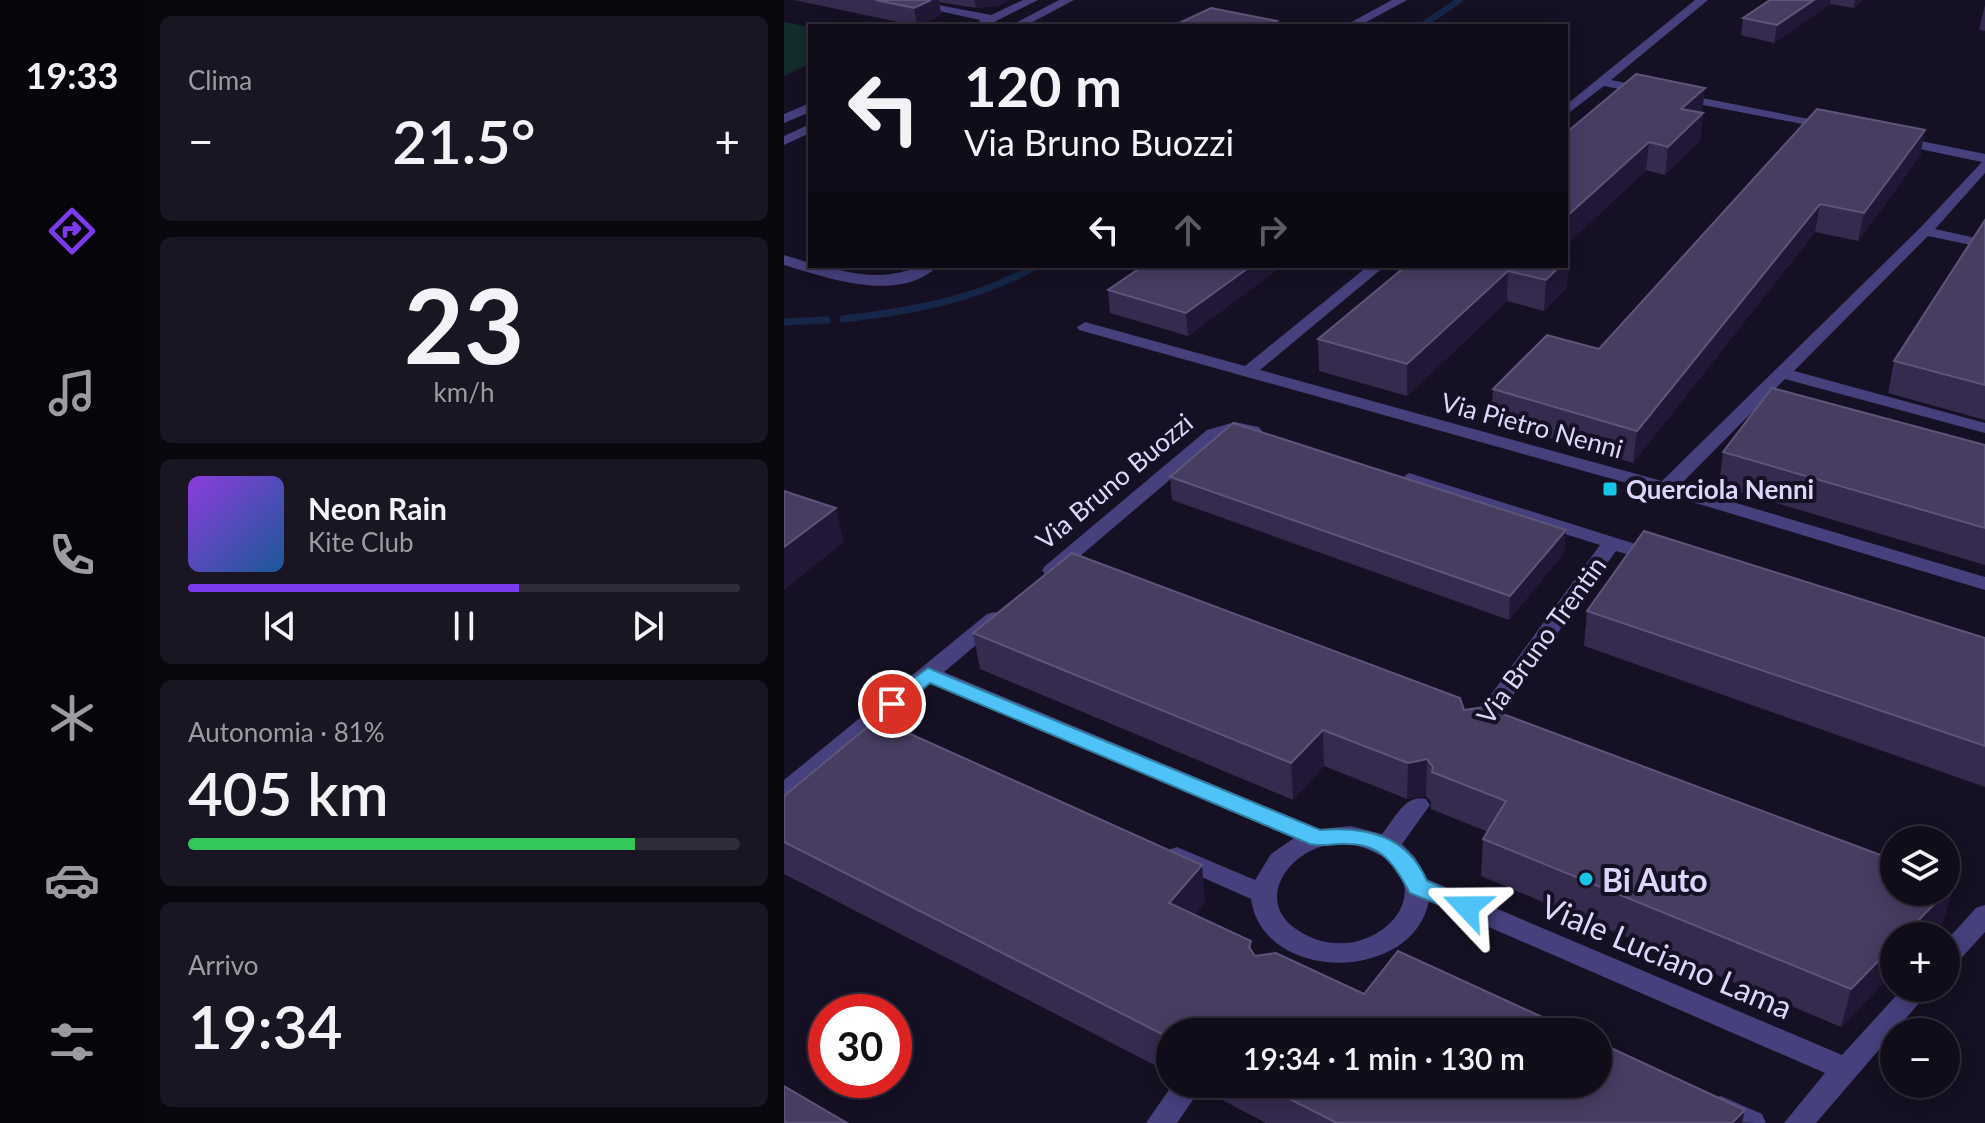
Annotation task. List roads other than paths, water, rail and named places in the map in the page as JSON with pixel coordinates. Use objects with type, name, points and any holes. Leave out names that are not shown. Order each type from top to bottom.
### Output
[{"type":"street","points":[[895,0],[993,19]]},
{"type":"street","points":[[982,24],[1032,0]]},
{"type":"street","points":[[1020,24],[1068,0]]},
{"type":"street","points":[[1354,24],[1401,0]]},
{"type":"street","points":[[1568,109],[1702,0]]},
{"type":"street","points":[[1602,82],[1845,130]]},
{"type":"street","points":[[784,119],[808,108]]},
{"type":"street","points":[[784,141],[808,129]]},
{"type":"street","points":[[1875,136],[1985,158]]},
{"type":"street","points":[[1666,488],[1925,231],[1985,165]]},
{"type":"street","points":[[1925,231],[1985,244]]},
{"type":"street","points":[[784,260],[808,267]]},
{"type":"street","points":[[812,268],[854,280],[885,280],[924,268]]},
{"type":"street","points":[[1249,371],[1375,268]]},
{"type":"street","name":"Via Pietro Nenni","points":[[1085,327],[1666,488],[1985,584]]},
{"type":"street","points":[[1782,373],[1985,428]]},
{"type":"street","name":"Via Bruno Buozzi","points":[[1038,582],[1213,434],[1224,428],[1247,429],[1277,438]]},
{"type":"street","points":[[1384,471],[1671,562]]},
{"type":"street","name":"Via Bruno Trentin","points":[[1471,737],[1612,543]]},
{"type":"street","points":[[784,793],[1015,601]]},
{"type":"street","points":[[928,674],[1318,838]]},
{"type":"street","points":[[874,719],[898,730]]},
{"type":"street","points":[[1387,846],[1418,805]]},
{"type":"street","points":[[1351,835],[1387,846],[1409,865],[1418,886],[1418,900],[1410,920],[1389,951],[1333,953],[1298,944],[1271,921],[1263,894],[1266,878],[1278,860],[1294,847],[1318,838],[1351,835]]},
{"type":"street","points":[[1150,843],[1263,894]]},
{"type":"street","name":"Viale Luciano Lama","points":[[1418,886],[1845,1069]]},
{"type":"street","points":[[1960,943],[1985,915]]},
{"type":"street","points":[[1280,966],[1298,944]]},
{"type":"street","points":[[1798,1123],[1906,1002]]},
{"type":"street","points":[[1698,1097],[1752,1123]]},
{"type":"street","points":[[1160,1123],[1179,1098]]},
{"type":"waterway","points":[[1424,24],[1460,0]]},
{"type":"waterway","points":[[843,319],[966,296],[1032,268]]},
{"type":"waterway","points":[[784,322],[827,320]]},
{"type":"place","name":"Querciola Nenni","points":[[1610,489]]},
{"type":"place","name":"Bi Auto","points":[[1586,879]]}]
